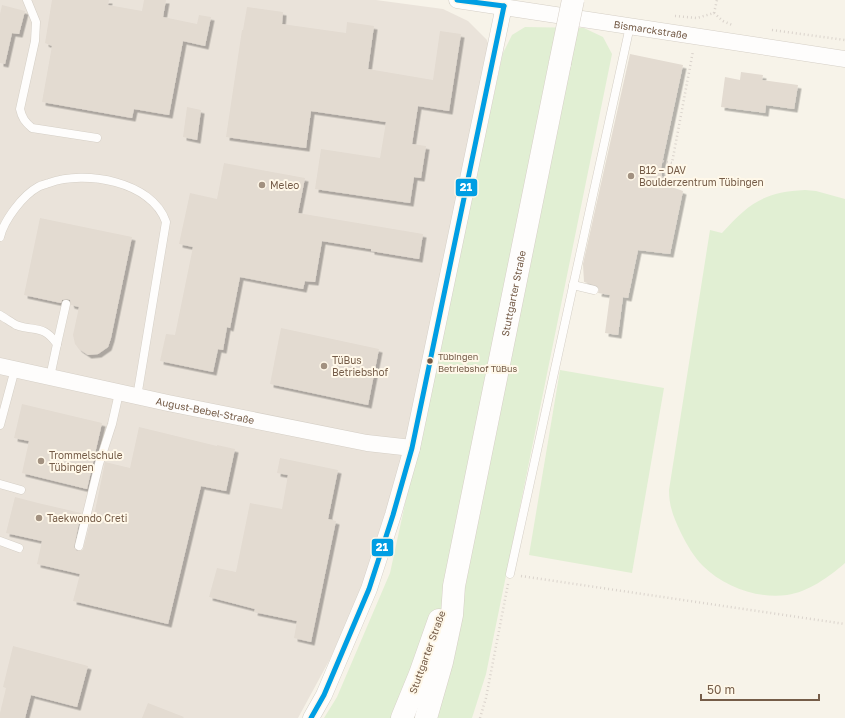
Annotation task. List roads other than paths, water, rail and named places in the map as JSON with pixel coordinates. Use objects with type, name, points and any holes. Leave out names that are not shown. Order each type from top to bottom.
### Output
[{"type":"main road","name":"Stuttgarter Straße","points":[[426,718],[442,662],[452,615],[454,586],[573,0]]},
{"type":"main road","name":"Stuttgarter Straße","points":[[402,718],[420,674],[441,612],[454,586]]},
{"type":"street","name":"Bismarckstraße","points":[[457,0],[845,59]]},
{"type":"street","points":[[311,718],[324,695],[369,589],[393,515],[412,448],[504,6]]},
{"type":"street","name":"August-Bebel-Straße","points":[[8,367],[137,397],[367,443],[412,448]]},
{"type":"lane","points":[[27,0],[36,22],[36,41],[20,109],[22,118],[32,128],[97,138]]},
{"type":"lane","points":[[510,574],[630,26]]},
{"type":"lane","points":[[0,237],[16,205],[38,186],[61,179],[90,177],[130,187],[143,193],[163,213],[166,222],[137,397]]},
{"type":"lane","points":[[573,285],[594,290]]},
{"type":"lane","points":[[50,377],[66,304]]},
{"type":"lane","points":[[0,315],[16,324],[40,330],[51,335],[57,344]]},
{"type":"lane","points":[[0,426],[8,367]]},
{"type":"lane","points":[[79,546],[99,464],[112,424],[119,393]]},
{"type":"lane","points":[[0,484],[20,490]]},
{"type":"lane","points":[[0,541],[19,548]]},
{"type":"place","name":"B12 – DAV Boulderzentrum Tübingen","points":[[631,176]]},
{"type":"place","name":"Meleo","points":[[262,185]]},
{"type":"place","name":"Tübingen Betriebshof TüBus","points":[[430,361]]},
{"type":"place","name":"TüBus Betriebshof","points":[[324,366]]},
{"type":"place","name":"Trommelschule Tübingen","points":[[41,461]]},
{"type":"place","name":"Taekwondo Creti","points":[[39,518]]}]
